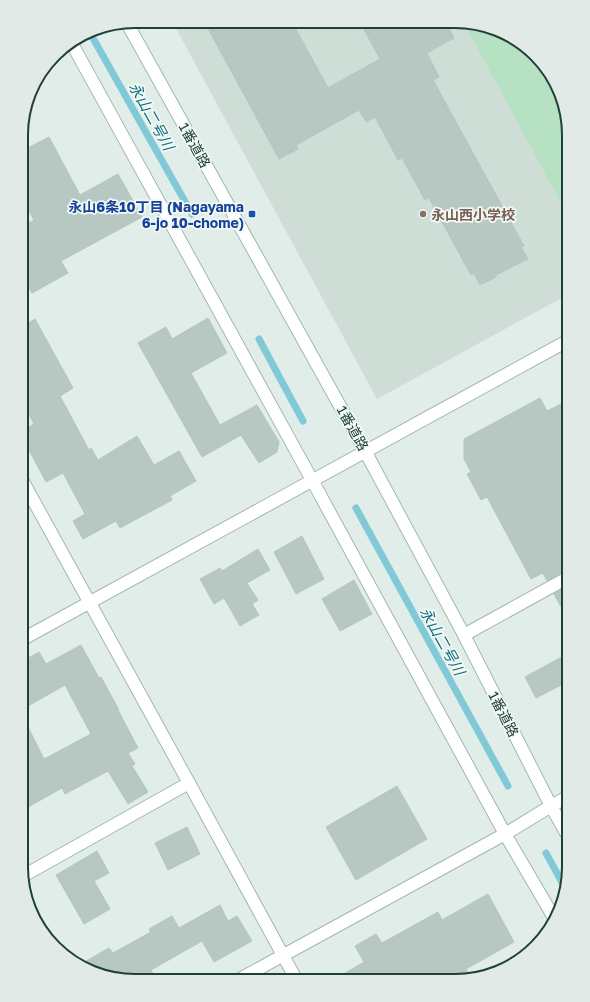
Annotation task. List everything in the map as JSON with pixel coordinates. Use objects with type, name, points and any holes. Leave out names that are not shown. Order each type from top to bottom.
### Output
[{"type":"street","name":"1番道路","points":[[131,28],[366,451],[464,635],[562,826]]},
{"type":"street","points":[[74,47],[505,834],[551,913]]},
{"type":"street","points":[[28,636],[562,344]]},
{"type":"street","points":[[28,489],[294,974]]},
{"type":"street","points":[[464,635],[562,581]]},
{"type":"street","points":[[28,873],[189,783]]},
{"type":"street","points":[[249,974],[505,834],[562,800]]},
{"type":"shaded area","name":"永山西小学校","points":[[176,28],[469,29],[496,36],[509,42],[531,59],[548,81],[560,114],[562,135],[562,298],[377,399]]},
{"type":"green space","points":[[467,29],[496,36],[509,42],[531,59],[548,81],[554,94],[561,121],[562,205]]},
{"type":"building","points":[[208,28],[295,28],[328,88],[380,59],[363,28],[449,28],[454,38],[427,53],[439,77],[433,80],[524,246],[521,247],[528,259],[480,285],[474,273],[471,275],[429,198],[425,200],[402,158],[398,160],[375,117],[366,122],[359,110],[296,145],[298,149],[279,159]]},
{"type":"building","points":[[49,137],[80,195],[118,174],[142,217],[61,261],[68,273],[32,293],[28,286],[28,224],[34,220],[28,209],[28,148]]},
{"type":"building","points":[[208,318],[227,353],[191,373],[220,425],[257,405],[279,442],[277,452],[259,463],[241,435],[202,457],[138,343],[166,327],[172,339]]},
{"type":"building","points":[[35,319],[73,388],[60,396],[89,450],[91,448],[98,460],[137,436],[154,465],[179,451],[196,481],[170,496],[172,500],[120,528],[116,521],[83,539],[73,521],[85,514],[63,473],[46,482],[28,448],[28,428],[34,424],[28,412],[28,323]]},
{"type":"building","points":[[540,398],[547,411],[562,404],[562,572],[547,581],[543,573],[531,579],[487,497],[481,500],[467,474],[471,472],[464,459],[464,439]]},
{"type":"building","points":[[302,536],[324,579],[296,594],[274,552]]},
{"type":"building","points":[[258,549],[270,570],[247,583],[258,600],[252,604],[259,615],[240,626],[224,598],[214,604],[200,579],[220,568],[222,571]]},
{"type":"building","points":[[354,580],[372,614],[340,631],[322,599]]},
{"type":"building","points":[[562,590],[562,608],[554,594]]},
{"type":"building","points":[[81,645],[99,678],[101,677],[138,748],[128,753],[135,764],[132,766],[148,792],[128,804],[108,771],[65,794],[62,788],[28,807],[28,727],[44,759],[91,734],[65,685],[28,706],[28,658],[39,652],[46,664]]},
{"type":"building","points":[[562,657],[562,685],[536,698],[525,677]]},
{"type":"building","points":[[397,786],[427,839],[356,880],[326,827]]},
{"type":"building","points":[[187,827],[200,854],[168,870],[155,843]]},
{"type":"building","points":[[97,851],[109,873],[94,881],[110,909],[84,924],[56,875]]},
{"type":"building","points":[[488,894],[514,942],[466,969],[468,973],[344,974],[364,962],[355,946],[376,934],[382,943],[438,912],[442,920]]},
{"type":"building","points":[[220,905],[228,921],[237,916],[252,941],[214,962],[202,941],[151,970],[153,974],[121,973],[94,966],[85,962],[109,948],[113,953],[151,932],[149,929],[172,916],[179,928]]},
{"type":"waterway","name":"永山二号川","points":[[92,37],[192,214]]},
{"type":"waterway","name":"永山二号川","points":[[259,339],[303,421]]},
{"type":"waterway","name":"永山二号川","points":[[356,508],[508,786]]},
{"type":"waterway","name":"永山二号川","points":[[546,853],[561,881]]},
{"type":"place","name":"永山6条10丁目 (Nagayama 6-jo 10-chome)","points":[[252,214]]},
{"type":"place","name":"永山西小学校","points":[[423,214]]}]
